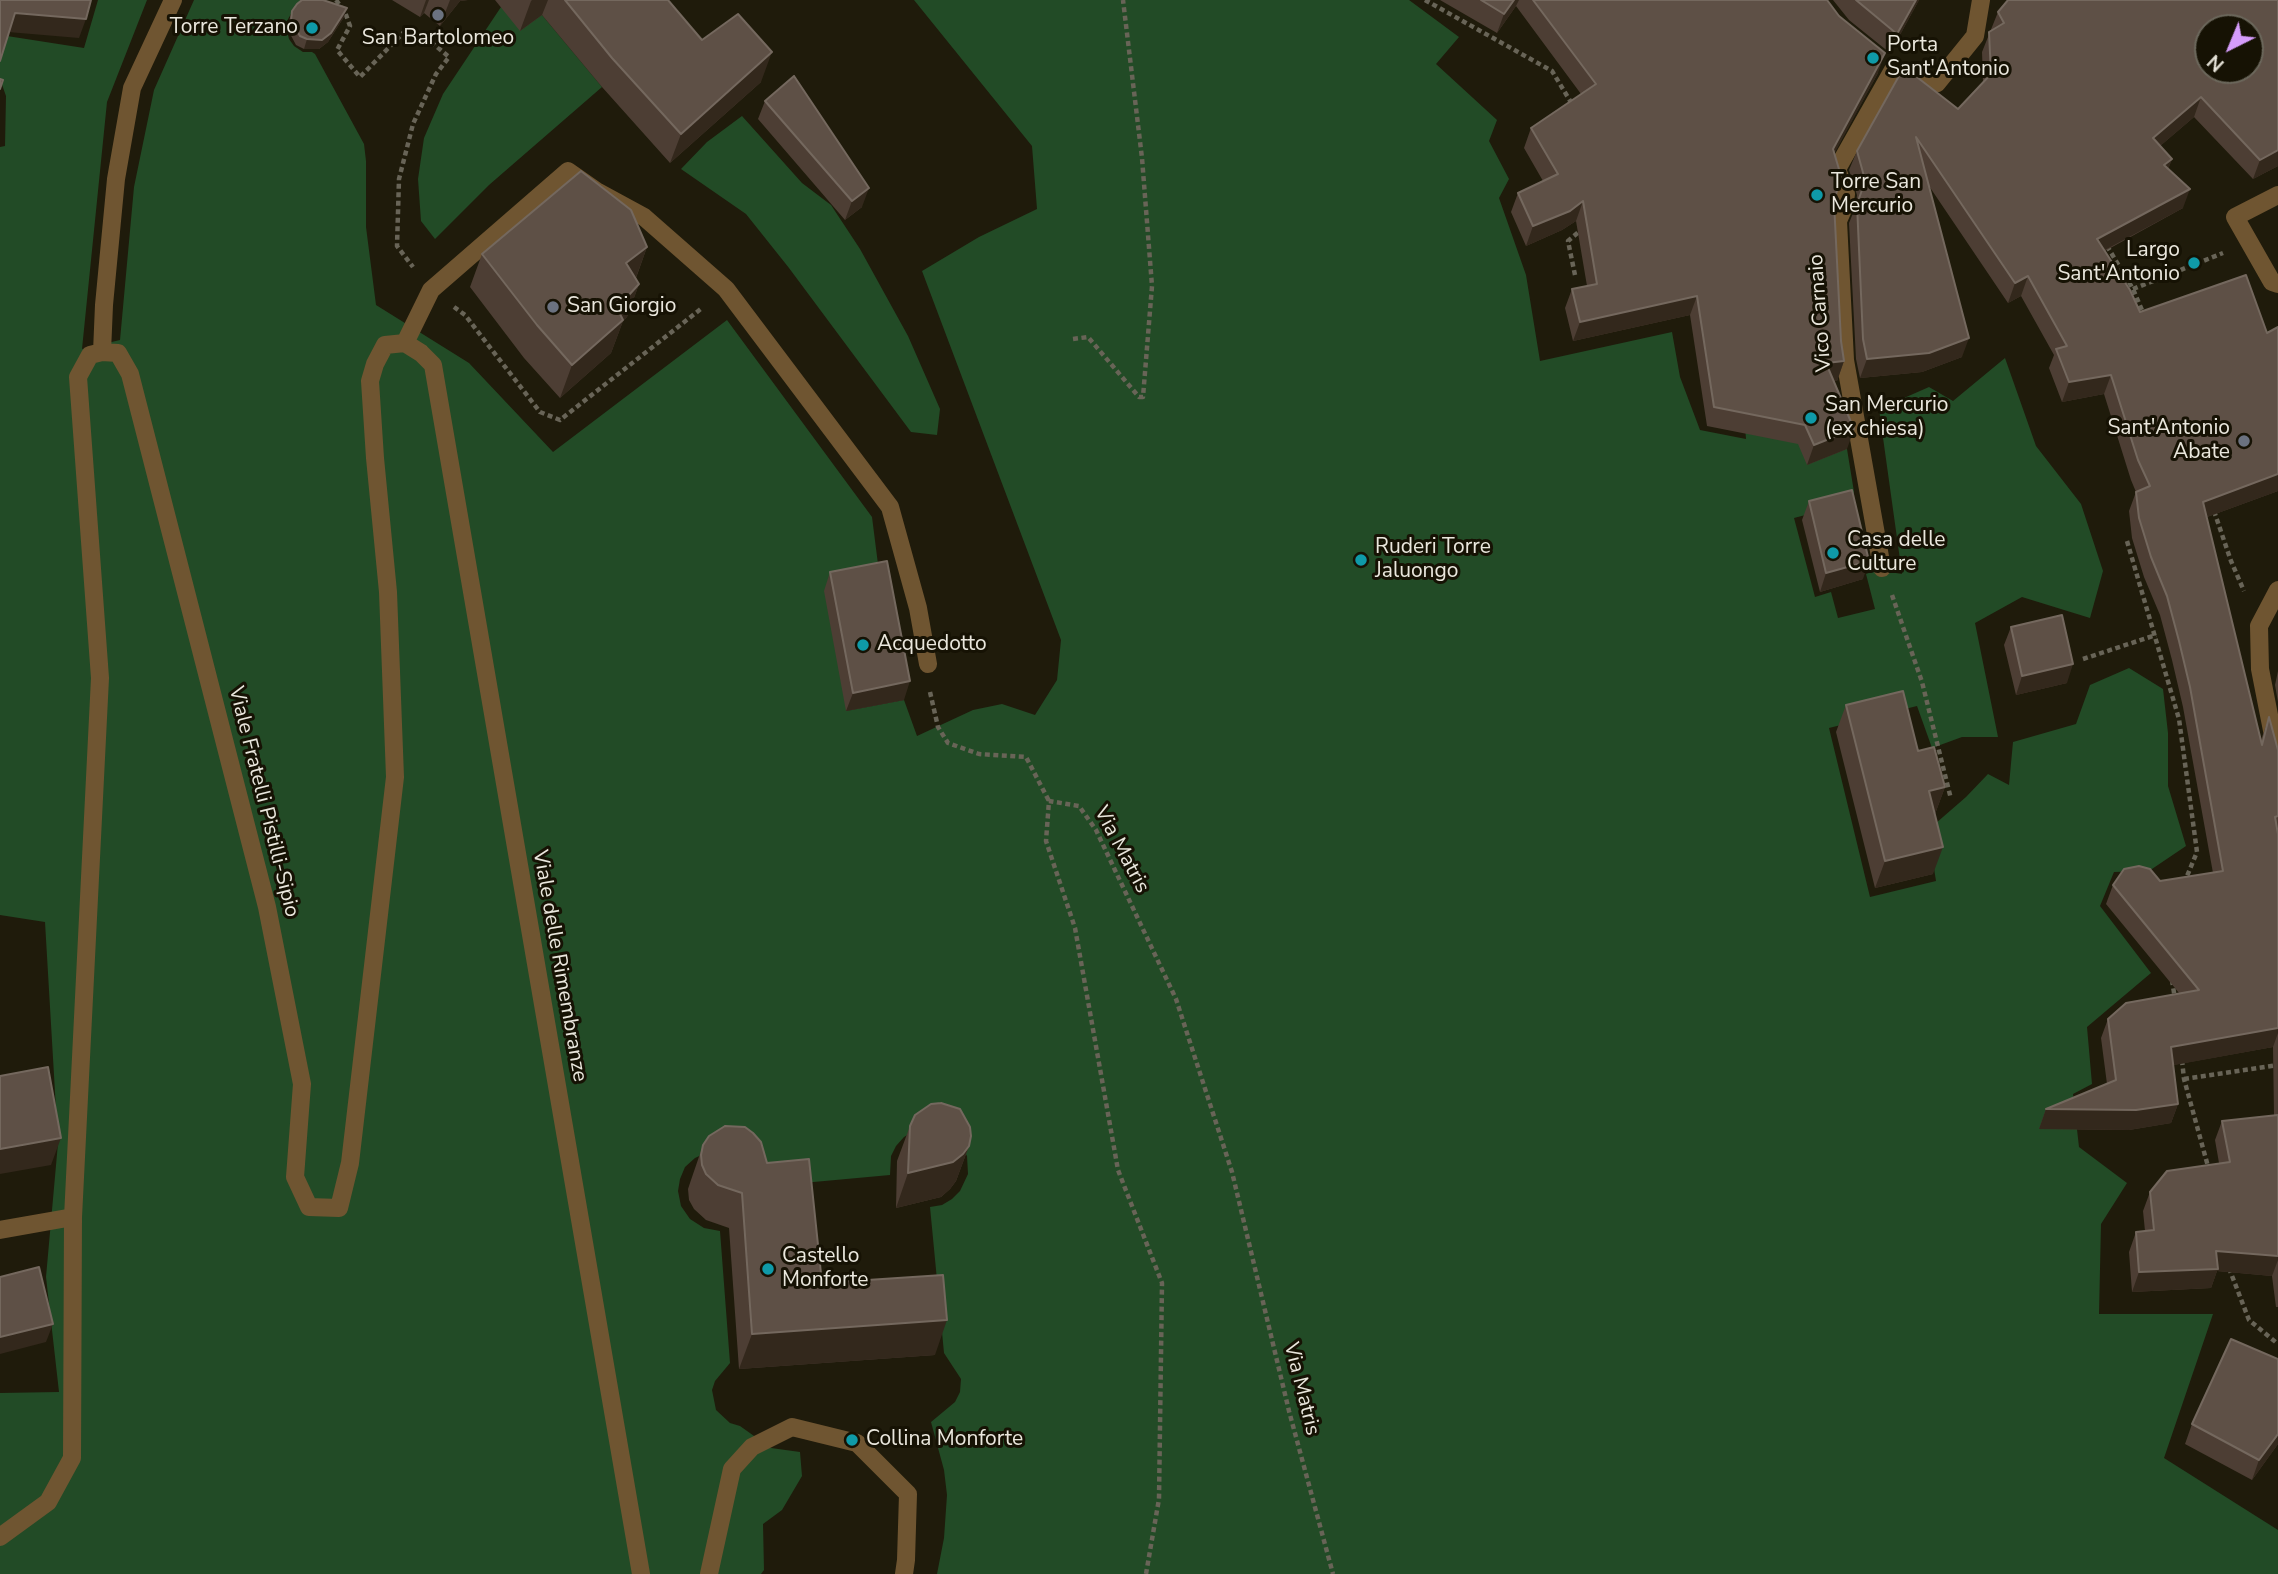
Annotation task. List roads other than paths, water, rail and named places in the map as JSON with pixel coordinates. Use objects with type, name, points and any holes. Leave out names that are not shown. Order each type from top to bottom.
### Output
[{"type":"street","points":[[0,1537],[48,1502],[72,1458],[73,1217],[100,678],[78,377],[90,355],[102,352],[116,179],[132,88],[173,0]]},
{"type":"street","name":"Vico Carnaio","points":[[1882,568],[1845,360],[1838,221],[1846,194],[1837,169],[1888,65],[1937,83],[1975,36],[1981,0]]},
{"type":"street","points":[[405,343],[431,290],[568,171],[598,192],[644,217],[726,289],[890,507],[918,608],[928,664]]},
{"type":"street","points":[[2278,195],[2235,217],[2272,282],[2278,284]]},
{"type":"street","name":"Viale Fratelli Pistilli-Sipio","points":[[102,352],[118,353],[130,374],[267,907],[302,1084],[295,1177],[309,1207],[339,1208],[350,1163],[395,777],[388,592],[370,381],[385,345],[405,343]]},
{"type":"street","name":"Viale delle Rimembranze","points":[[405,343],[433,365],[641,1574]]},
{"type":"street","points":[[2278,590],[2259,626],[2260,669],[2278,761]]},
{"type":"street","points":[[0,1230],[73,1217]]},
{"type":"street","points":[[709,1574],[732,1469],[752,1447],[792,1427],[857,1443],[908,1494],[904,1574]]},
{"type":"place","name":"San Bartolomeo","points":[[438,15]]},
{"type":"place","name":"Torre Terzano","points":[[312,28]]},
{"type":"place","name":"Porta Sant'Antonio","points":[[1873,58]]},
{"type":"place","name":"Torre San Mercurio","points":[[1817,195]]},
{"type":"place","name":"Largo Sant'Antonio","points":[[2194,263]]},
{"type":"place","name":"San Giorgio","points":[[553,307]]},
{"type":"place","name":"San Mercurio (ex chiesa)","points":[[1811,418]]},
{"type":"place","name":"Sant'Antonio Abate","points":[[2244,441]]},
{"type":"place","name":"Casa delle Culture","points":[[1833,553]]},
{"type":"place","name":"Ruderi Torre Jaluongo","points":[[1361,560]]},
{"type":"place","name":"Acquedotto","points":[[863,645]]},
{"type":"place","name":"Castello Monforte","points":[[768,1269]]},
{"type":"place","name":"Collina Monforte","points":[[852,1440]]}]
